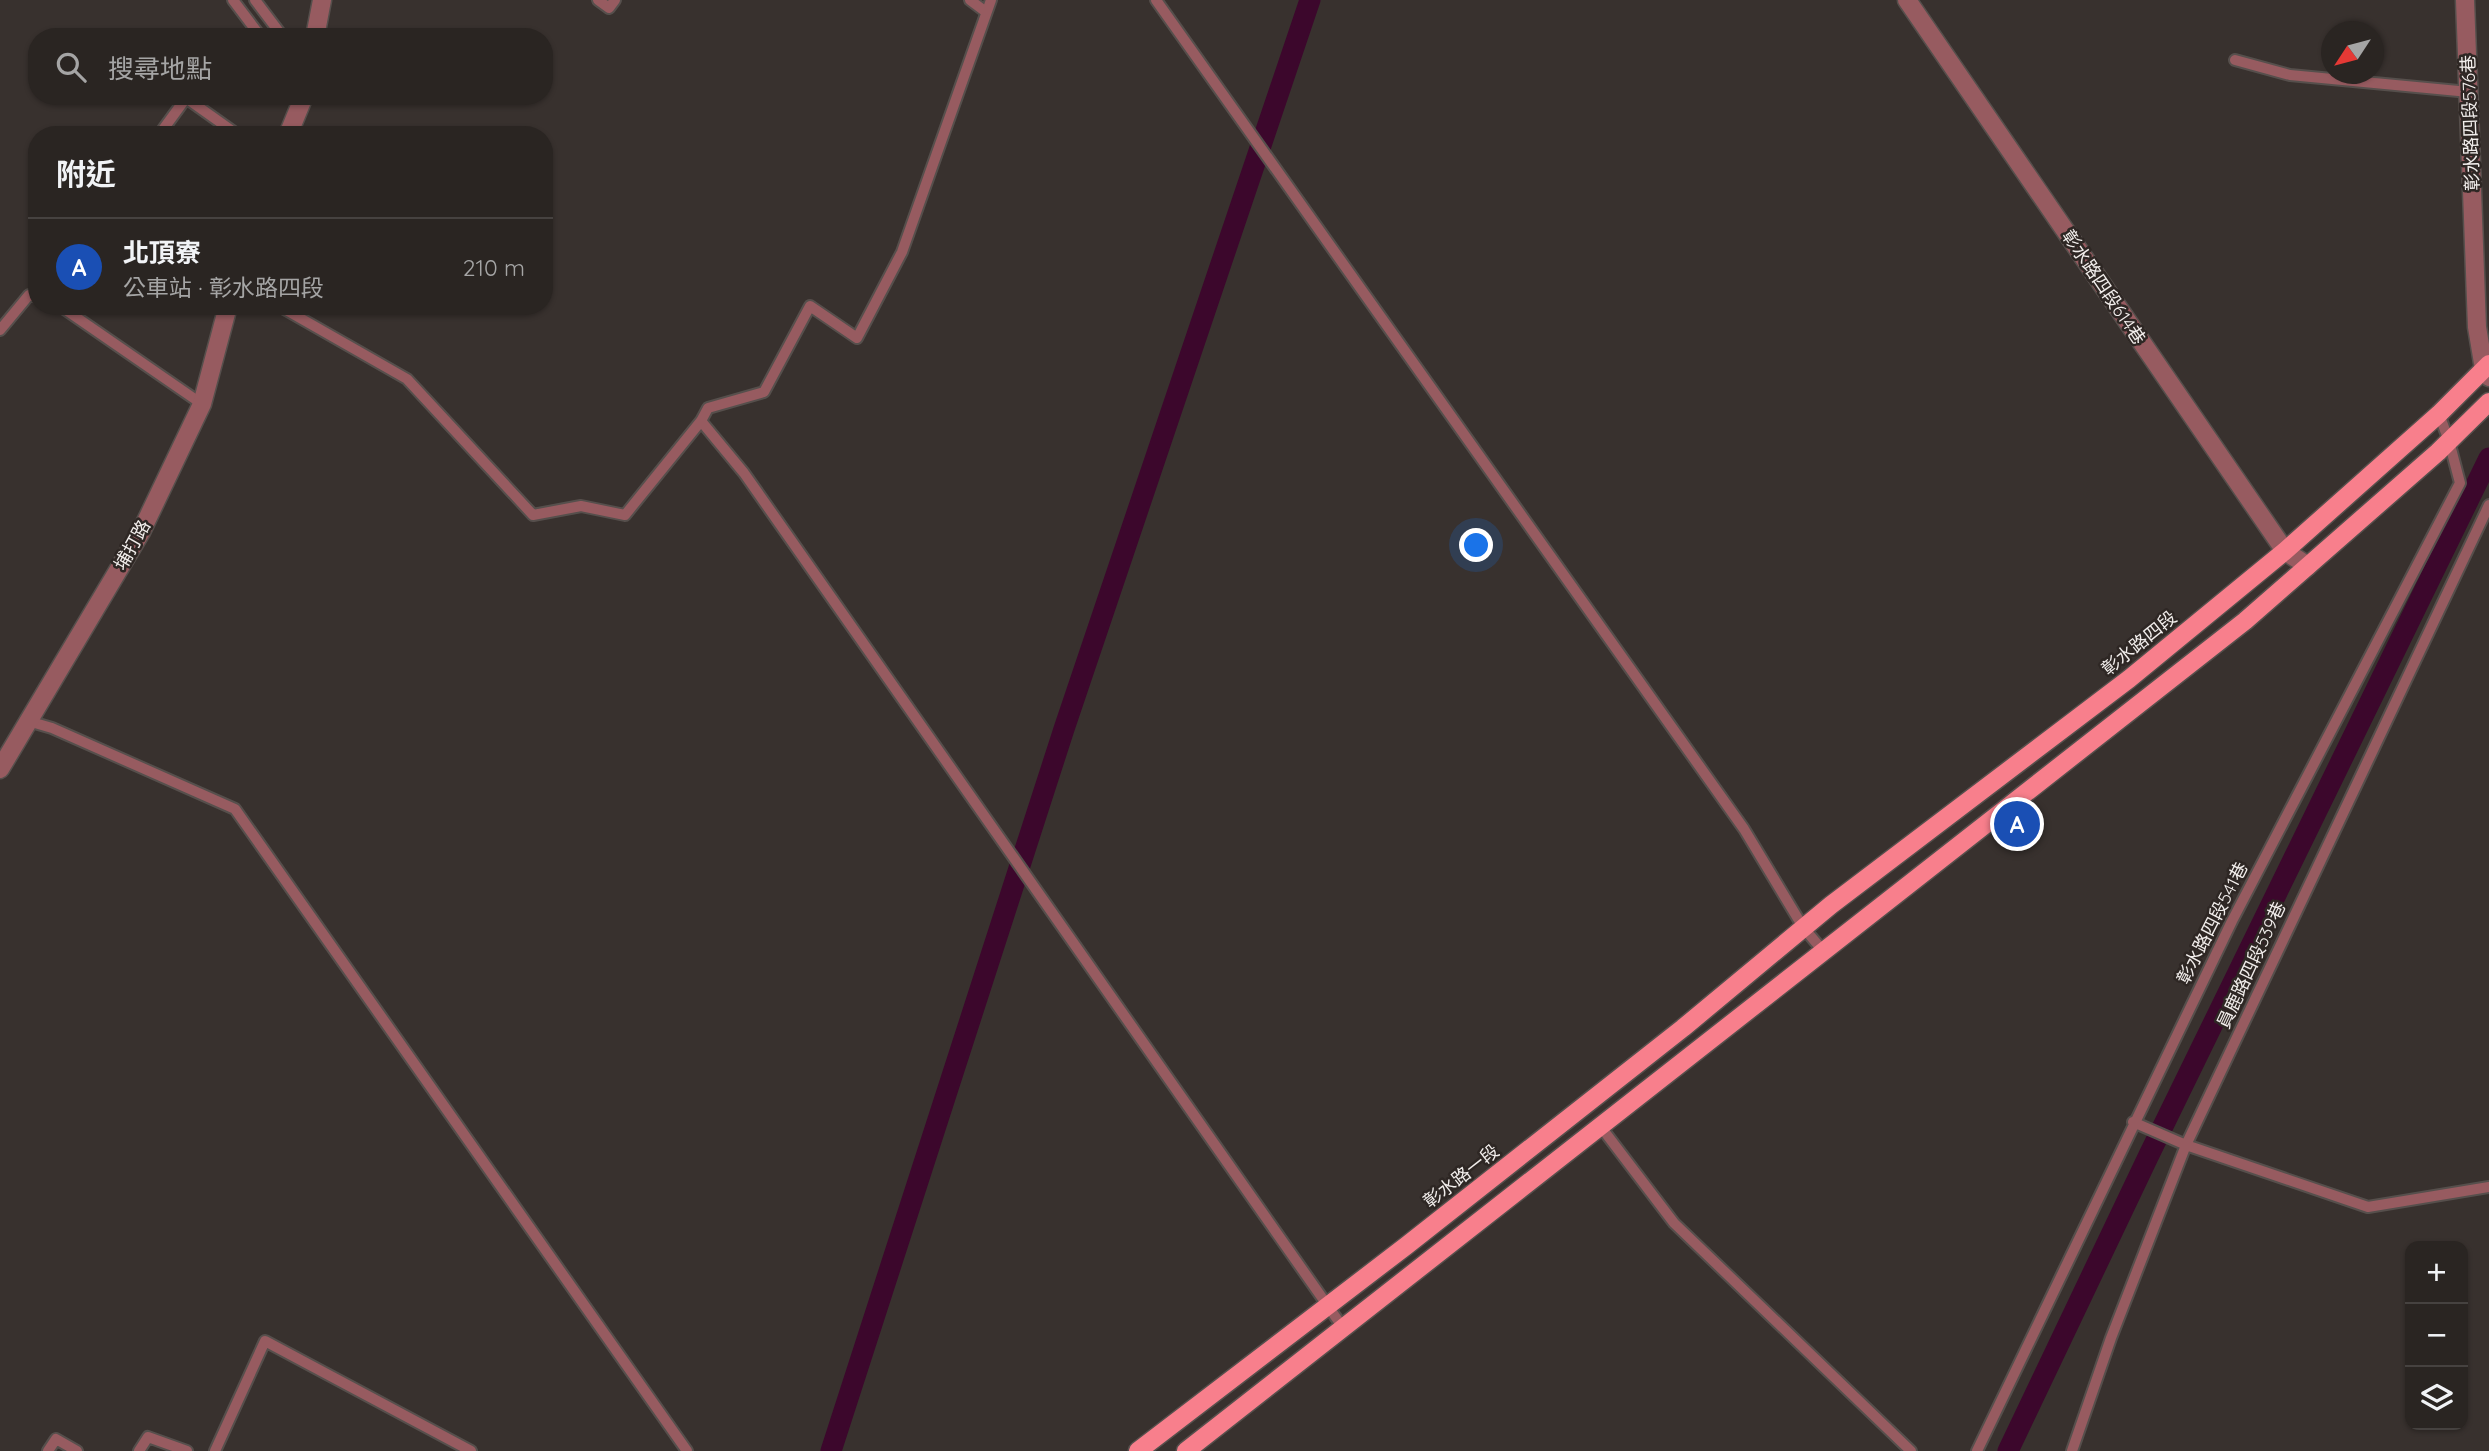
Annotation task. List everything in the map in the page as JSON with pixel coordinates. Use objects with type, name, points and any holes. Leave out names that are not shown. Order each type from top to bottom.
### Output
[{"type":"main road","name":"彰水路四段","points":[[1803,927],[2129,679],[2284,551],[2487,370]]},
{"type":"main road","points":[[1186,1451],[2235,629],[2449,441],[2489,402]]},
{"type":"main road","name":"彰水路一段","points":[[1138,1451],[1672,1036],[1803,927]]},
{"type":"street","points":[[317,28],[322,0]]},
{"type":"street","name":"彰水路四段614巷","points":[[1907,0],[2284,551],[2308,566]]},
{"type":"street","name":"彰水路四段576巷","points":[[2465,0],[2476,327],[2487,370]]},
{"type":"street","points":[[292,126],[300,105]]},
{"type":"street","name":"埔打路","points":[[0,769],[141,532],[202,404],[226,315]]},
{"type":"lane","points":[[233,0],[254,28]]},
{"type":"lane","points":[[255,0],[276,28]]},
{"type":"lane","points":[[598,0],[608,8],[615,0]]},
{"type":"lane","points":[[970,0],[986,12]]},
{"type":"lane","points":[[295,315],[407,379],[533,514],[581,506],[625,515],[701,421],[708,408],[764,392],[810,306],[857,338],[902,252],[991,0]]},
{"type":"lane","points":[[1156,0],[1744,829],[1803,927],[1824,952]]},
{"type":"lane","points":[[2235,60],[2290,75],[2469,92]]},
{"type":"lane","points":[[166,126],[181,105]]},
{"type":"lane","points":[[196,105],[225,126]]},
{"type":"lane","points":[[0,330],[28,296]]},
{"type":"lane","points":[[74,315],[202,404]]},
{"type":"lane","name":"彰水路四段541巷","points":[[1977,1451],[2133,1122],[2238,909],[2460,483],[2439,414]]},
{"type":"lane","points":[[701,421],[744,473],[1344,1329]]},
{"type":"lane","name":"員鹿路四段539巷","points":[[2072,1451],[2111,1338],[2186,1145],[2489,505]]},
{"type":"lane","points":[[29,721],[52,728],[235,809],[687,1451]]},
{"type":"lane","points":[[2133,1122],[2186,1145],[2368,1207],[2489,1187]]},
{"type":"lane","points":[[1601,1127],[1674,1223],[1911,1451]]},
{"type":"lane","points":[[215,1451],[265,1341],[471,1451]]},
{"type":"lane","points":[[139,1451],[148,1437],[187,1451]]},
{"type":"lane","points":[[48,1451],[56,1439],[77,1451]]},
{"type":"waterway","points":[[831,1451],[1064,729],[1310,0]]},
{"type":"waterway","points":[[2008,1451],[2148,1157],[2489,458]]},
{"type":"place","name":"北頂寮","points":[[2017,824]]}]
